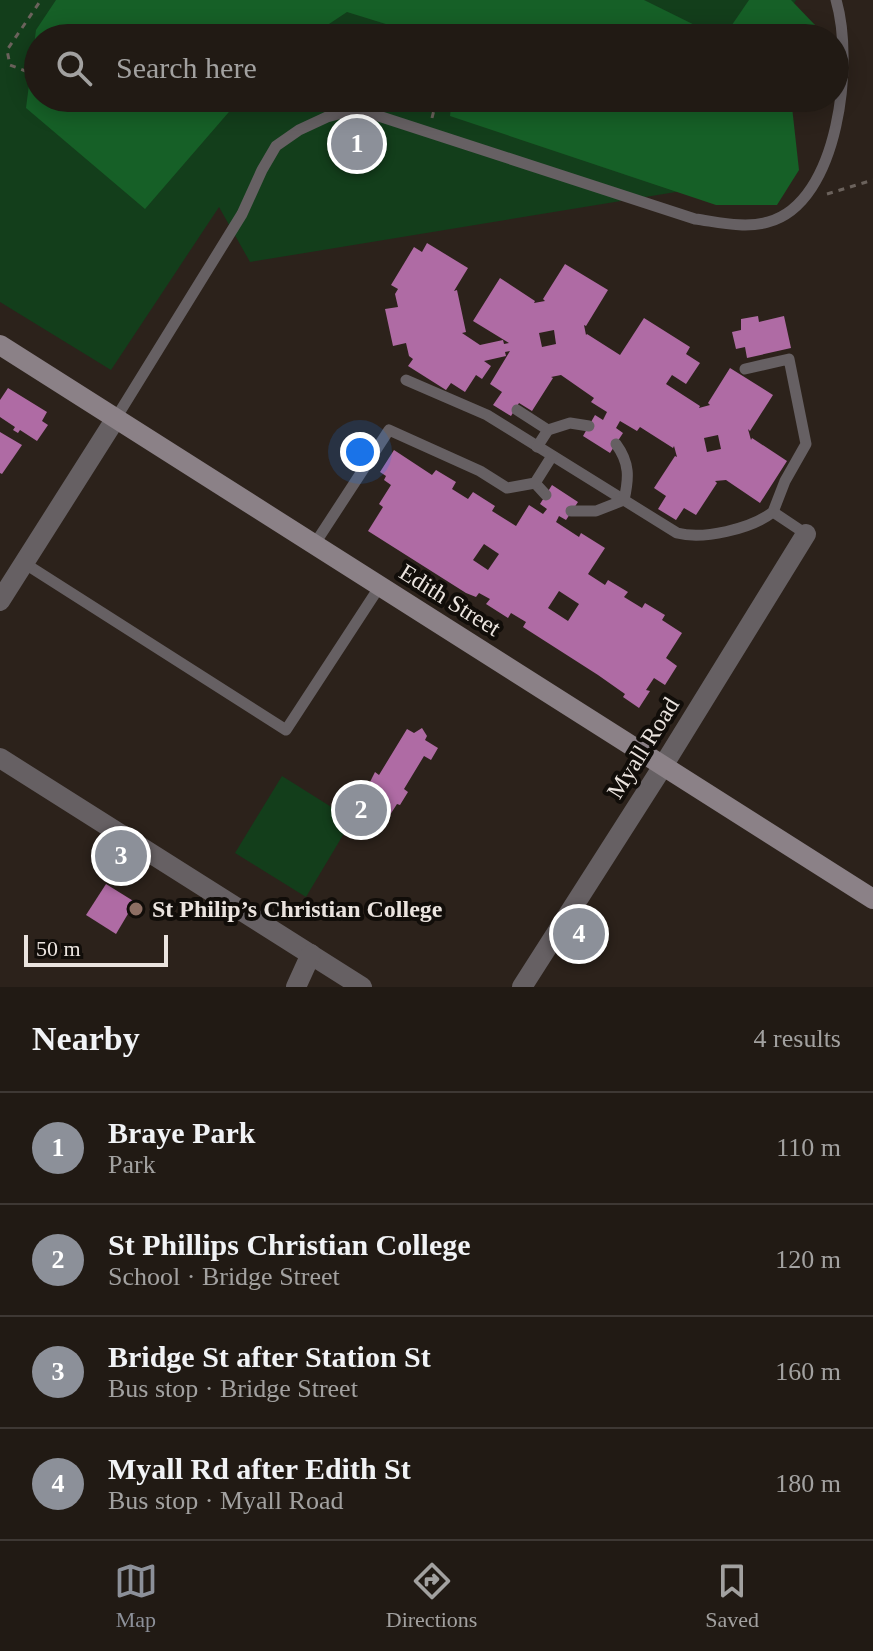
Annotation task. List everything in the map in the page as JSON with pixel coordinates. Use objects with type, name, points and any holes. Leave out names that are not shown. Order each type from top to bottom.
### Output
[{"type":"main road","name":"Edith Street","points":[[0,345],[873,899]]},
{"type":"street","points":[[0,601],[116,418]]},
{"type":"street","name":"Myall Road","points":[[522,987],[806,534]]},
{"type":"street","points":[[0,758],[362,987]]},
{"type":"street","points":[[296,987],[311,954]]},
{"type":"lane","points":[[836,0],[840,24]]},
{"type":"lane","points":[[116,418],[242,214],[276,146],[299,130],[346,112]]},
{"type":"lane","points":[[367,112],[695,219],[724,223],[768,222],[797,208],[809,193],[829,154],[837,112]]},
{"type":"lane","points":[[406,380],[487,415],[677,533],[692,537],[759,523],[773,512],[785,481],[806,444],[789,359],[745,369]]},
{"type":"lane","points":[[517,410],[548,430]]},
{"type":"lane","points":[[537,447],[548,430],[570,423],[589,426]]},
{"type":"lane","points":[[314,545],[389,430],[480,471],[507,488],[535,483],[552,456]]},
{"type":"lane","points":[[616,444],[625,456],[629,475],[624,500]]},
{"type":"lane","points":[[535,483],[546,495]]},
{"type":"lane","points":[[571,511],[596,511],[624,500]]},
{"type":"lane","points":[[773,512],[806,534]]},
{"type":"lane","points":[[24,563],[286,730],[380,586]]},
{"type":"path","points":[[25,24],[41,0]]},
{"type":"path","points":[[24,25],[7,50],[10,65],[24,70]]},
{"type":"path","points":[[429,131],[434,112]]},
{"type":"path","points":[[809,193],[833,194],[873,180]]},
{"type":"green space","points":[[0,0],[796,0],[782,24],[24,24],[24,112],[732,112],[688,190],[250,262],[219,207],[111,370],[0,302]]},
{"type":"green space","points":[[56,0],[644,0],[693,24],[386,24],[347,12],[329,24],[40,24]]},
{"type":"green space","points":[[749,0],[791,0],[814,24],[733,24]]},
{"type":"green space","points":[[31,112],[229,112],[145,209]]},
{"type":"green space","points":[[450,112],[793,112],[799,170],[777,205],[716,205],[450,116]]},
{"type":"green space","points":[[282,776],[352,820],[306,897],[235,853]]},
{"type":"building","points":[[427,243],[468,268],[454,291],[457,290],[466,332],[462,333],[480,345],[503,340],[504,344],[509,343],[473,321],[500,278],[534,303],[545,301],[543,299],[565,264],[608,290],[584,325],[586,335],[620,355],[644,318],[690,347],[686,354],[700,363],[686,384],[672,375],[666,384],[699,408],[710,405],[708,403],[730,368],[773,395],[750,431],[748,429],[751,440],[787,461],[760,503],[726,480],[715,481],[717,483],[696,515],[684,508],[676,520],[658,509],[666,496],[654,488],[677,457],[674,446],[640,427],[637,431],[620,421],[616,428],[623,433],[610,453],[583,436],[595,415],[603,420],[607,412],[591,402],[594,398],[561,375],[551,377],[532,411],[519,403],[511,416],[493,405],[502,392],[490,384],[510,351],[505,352],[506,356],[484,361],[491,366],[482,379],[476,375],[465,392],[451,383],[446,390],[408,366],[413,359],[409,356],[406,343],[393,346],[385,309],[398,307],[395,294],[398,289],[391,285],[414,247],[422,252]],"holes":[[[554,330],[556,344],[542,347],[539,333]],[[718,435],[721,449],[707,452],[704,438]]]},
{"type":"building","points":[[758,316],[759,322],[784,316],[791,348],[747,358],[745,347],[736,349],[732,332],[741,330],[741,319]]},
{"type":"building","points":[[8,388],[47,412],[42,421],[48,425],[37,441],[20,430],[18,433],[13,430],[15,427],[0,417],[0,400]]},
{"type":"building","points":[[0,432],[22,445],[2,474],[0,473]]},
{"type":"building","points":[[394,450],[432,475],[436,470],[456,482],[452,489],[468,499],[473,492],[495,506],[492,511],[516,526],[529,505],[543,514],[547,509],[540,504],[552,485],[578,502],[566,520],[559,516],[556,522],[579,537],[581,533],[605,548],[588,574],[605,585],[608,580],[628,592],[624,597],[642,608],[645,603],[665,615],[662,620],[682,633],[666,658],[677,666],[665,685],[654,678],[639,708],[598,675],[523,627],[526,622],[511,613],[508,618],[486,604],[490,599],[479,593],[476,597],[466,593],[368,531],[383,507],[379,504],[391,485],[380,472]],"holes":[[[484,544],[499,554],[488,570],[473,560]],[[559,591],[579,604],[568,621],[548,608]]]},
{"type":"building","points":[[422,728],[427,736],[425,740],[438,748],[431,760],[424,756],[404,789],[408,792],[400,805],[397,804],[384,819],[362,805],[361,800],[375,772],[379,775],[407,729],[414,733]]},
{"type":"building","points":[[106,884],[135,902],[116,934],[86,915]]},
{"type":"place","name":"Braye Park","points":[[357,144]]},
{"type":"place","name":"St Phillips Christian College","points":[[361,810]]},
{"type":"place","name":"Bridge St after Station St","points":[[121,856]]},
{"type":"place","name":"St Philip’s Christian College","points":[[136,909]]},
{"type":"place","name":"Myall Rd after Edith St","points":[[579,934]]}]
